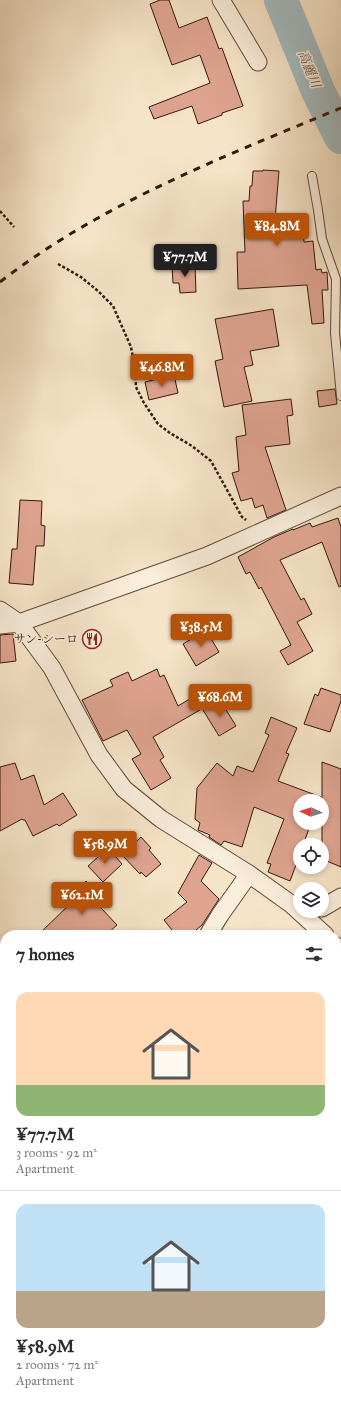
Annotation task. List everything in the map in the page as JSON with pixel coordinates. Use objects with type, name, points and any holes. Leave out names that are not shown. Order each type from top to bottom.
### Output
[{"type":"street","points":[[221,0],[258,62]]},
{"type":"street","points":[[0,625],[19,623],[206,556],[341,496]]},
{"type":"street","points":[[0,610],[19,623],[52,668],[99,755],[124,789],[160,819],[249,874],[293,905]]},
{"type":"street","points":[[211,930],[249,874]]},
{"type":"street","points":[[329,904],[341,897]]},
{"type":"street","points":[[314,918],[322,930]]},
{"type":"lane","points":[[312,176],[322,239],[336,279],[335,333],[341,396]]},
{"type":"path","points":[[0,212],[14,227]]},
{"type":"path","points":[[58,264],[81,278],[98,291],[113,306],[131,347],[135,368],[136,387],[144,404],[158,424],[192,446],[211,461],[242,517],[258,534]]},
{"type":"building","points":[[160,0],[169,0],[179,28],[207,17],[219,49],[222,48],[243,106],[222,113],[222,115],[198,124],[192,106],[154,119],[149,107],[210,83],[200,55],[172,65],[150,4]]},
{"type":"building","points":[[253,171],[279,171],[275,220],[302,217],[304,242],[313,241],[316,270],[321,269],[322,273],[327,272],[328,290],[322,290],[324,323],[312,324],[307,285],[238,289],[237,252],[245,252],[243,201],[249,201]]},
{"type":"building","points":[[195,265],[196,292],[180,293],[179,283],[173,283],[172,266]]},
{"type":"building","points":[[273,309],[279,346],[250,351],[253,365],[244,367],[252,401],[224,407],[215,361],[223,359],[215,319]]},
{"type":"building","points":[[174,375],[178,393],[149,400],[145,382]]},
{"type":"building","points":[[335,389],[337,404],[319,407],[317,391]]},
{"type":"building","points":[[291,399],[293,415],[287,416],[290,444],[265,447],[286,510],[267,518],[263,505],[255,508],[252,498],[241,501],[232,473],[239,471],[236,437],[246,435],[242,405]]},
{"type":"building","points":[[20,500],[42,501],[41,525],[45,526],[44,546],[36,546],[33,585],[9,583],[12,549],[17,549]]},
{"type":"building","points":[[338,518],[341,527],[341,586],[339,587],[322,542],[280,560],[301,600],[304,598],[312,614],[297,622],[313,651],[288,665],[280,651],[291,645],[261,587],[259,589],[250,572],[246,574],[238,557],[274,537],[293,529],[310,523],[312,527]]},
{"type":"building","points":[[206,630],[219,652],[196,666],[183,644]]},
{"type":"building","points":[[13,634],[16,661],[0,663],[0,635]]},
{"type":"building","points":[[157,669],[160,677],[164,675],[178,706],[193,697],[200,710],[153,737],[164,757],[160,760],[171,778],[151,790],[132,759],[141,754],[127,730],[103,741],[82,700],[113,686],[110,680],[128,672],[132,681]]},
{"type":"building","points":[[321,688],[341,695],[341,701],[330,732],[304,724],[315,694],[318,696]]},
{"type":"building","points":[[220,700],[236,726],[219,736],[203,710]]},
{"type":"building","points":[[271,717],[297,728],[286,753],[289,754],[278,781],[313,794],[293,794],[293,830],[308,830],[306,838],[293,838],[293,873],[290,881],[268,872],[271,864],[267,863],[284,819],[254,807],[242,847],[224,841],[221,845],[209,837],[210,835],[198,830],[200,823],[195,819],[197,788],[217,763],[233,776],[237,766],[253,772],[269,735],[265,733]]},
{"type":"building","points":[[322,762],[341,769],[341,867],[329,862],[329,838],[322,838],[322,830],[329,830],[329,794],[322,794]]},
{"type":"building","points":[[15,763],[21,780],[34,775],[44,805],[63,793],[77,815],[59,826],[57,824],[33,836],[25,820],[22,819],[0,831],[0,767]]},
{"type":"building","points":[[141,837],[151,848],[149,850],[161,864],[146,877],[141,872],[140,874],[122,855]]},
{"type":"building","points":[[108,848],[122,864],[103,882],[88,866]]},
{"type":"building","points":[[199,855],[212,863],[201,881],[219,899],[202,925],[196,930],[172,930],[164,920],[187,902],[178,893]]},
{"type":"building","points":[[86,881],[106,903],[101,908],[117,925],[112,930],[43,930],[71,903],[68,899]]},
{"type":"waterway","name":"高麗川","points":[[281,0],[318,91],[341,137]]},
{"type":"railway","points":[[0,282],[39,254],[80,228],[122,205],[208,164],[341,108]]},
{"type":"place","name":"サン-シーロ","points":[[92,639]]}]
